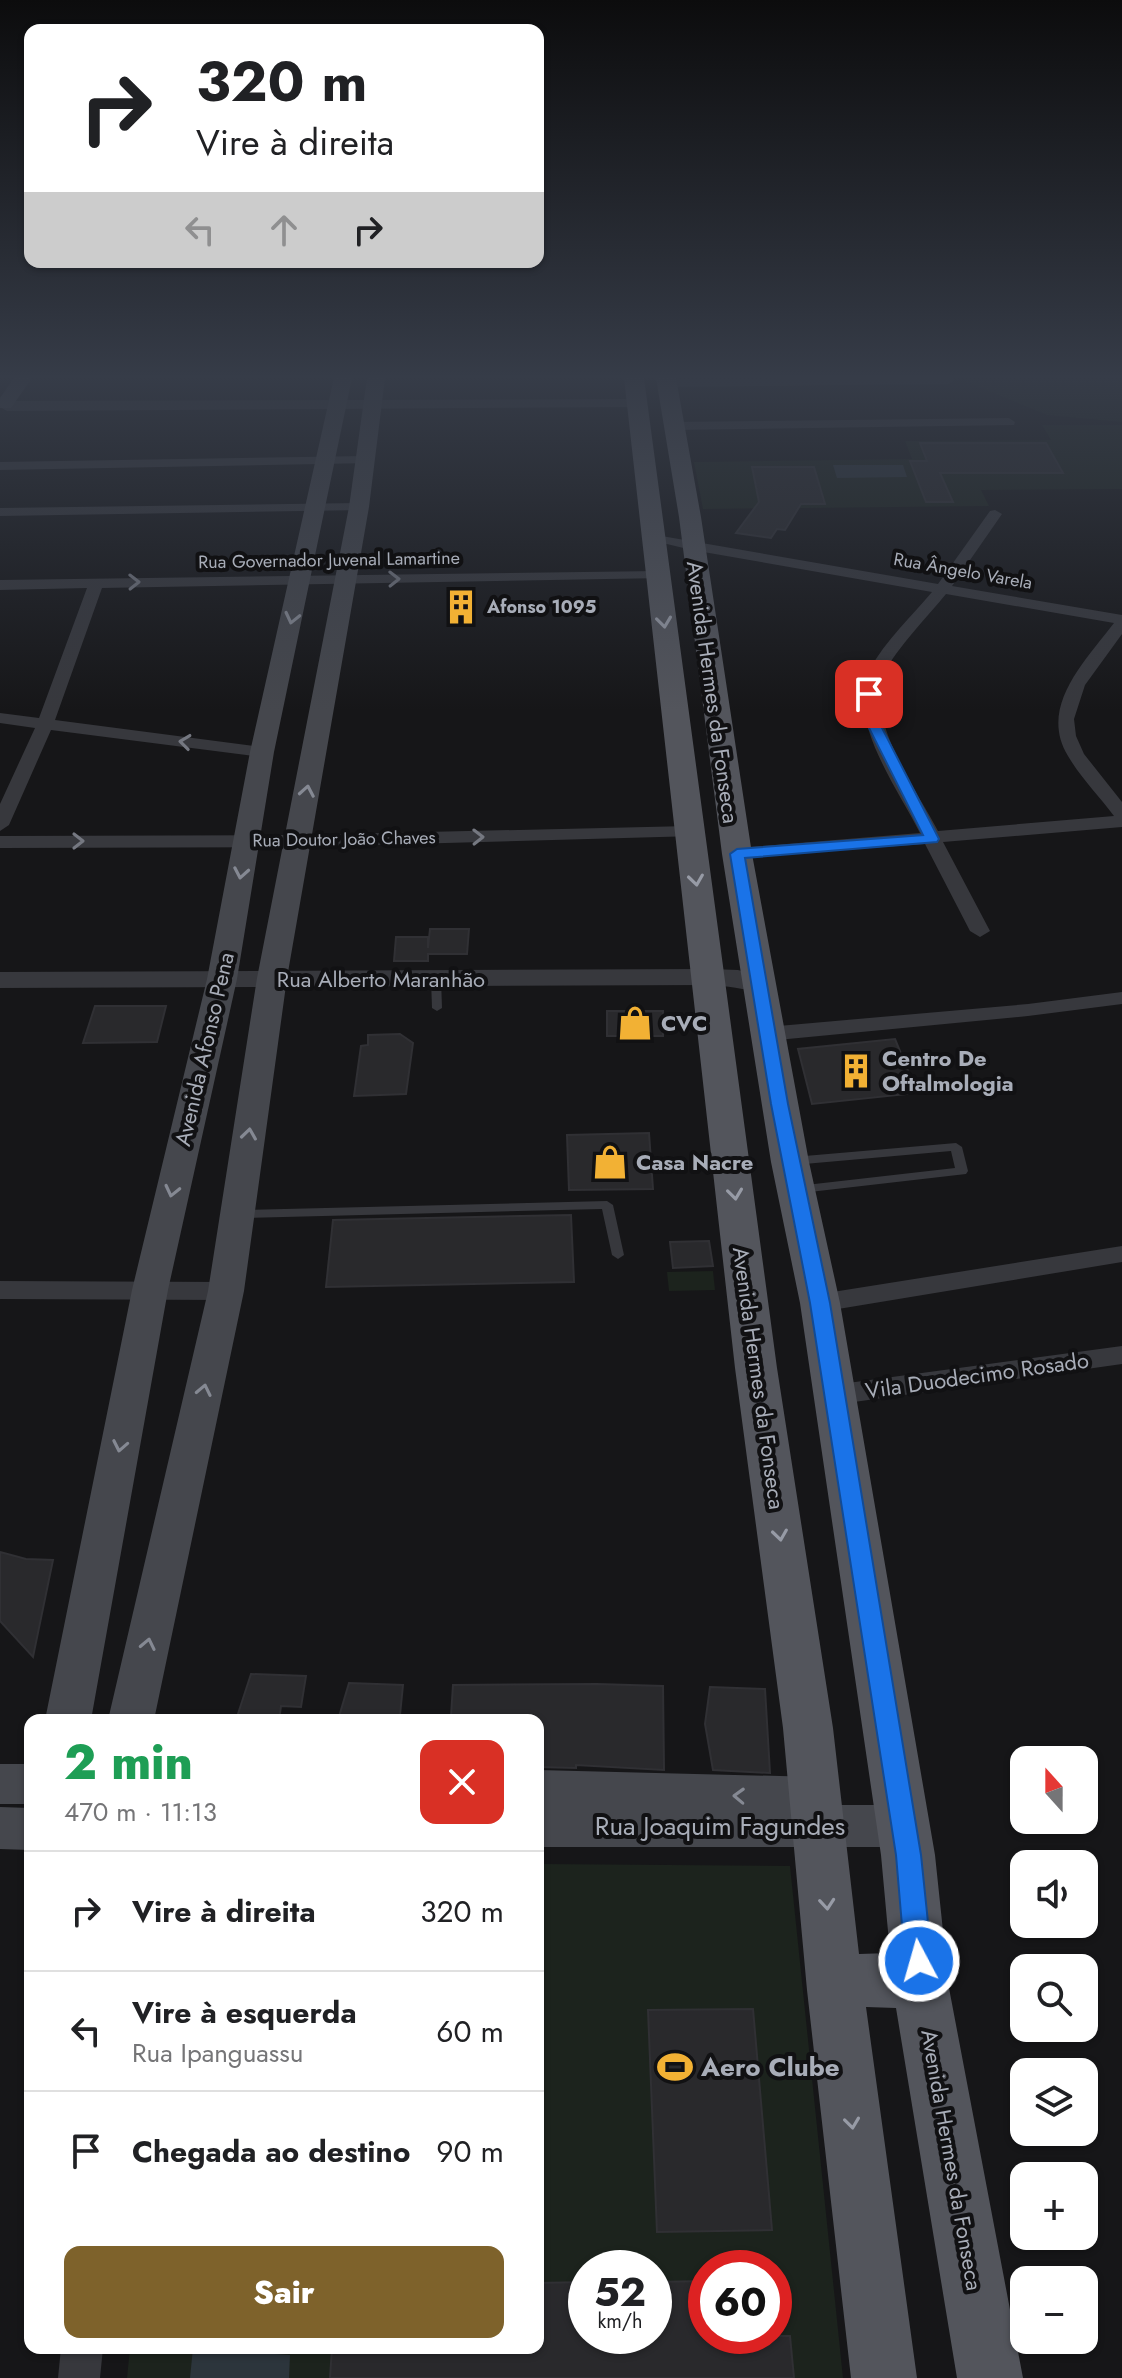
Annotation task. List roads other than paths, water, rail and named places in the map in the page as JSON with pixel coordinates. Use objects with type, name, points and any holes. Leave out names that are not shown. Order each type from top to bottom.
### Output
[{"type":"main road","name":"Avenida Afonso Pena","points":[[69,1714],[150,1290],[222,979],[262,752],[320,489]]},
{"type":"main road","points":[[132,1714],[226,1291],[272,978],[362,489]]},
{"type":"main road","name":"Avenida Hermes da Fonseca","points":[[654,489],[655,537],[689,832],[710,977],[756,1368],[818,1812],[835,1990],[884,2378]]},
{"type":"main road","name":"Avenida Hermes da Fonseca","points":[[684,489],[737,854],[793,1176],[820,1303],[908,1855],[921,1988],[990,2378]]},
{"type":"main road","points":[[0,1784],[24,1784]]},
{"type":"main road","name":"Rua Joaquim Fagundes","points":[[544,1790],[818,1812],[901,1826]]},
{"type":"main road","name":"Rua Joaquim Fagundes","points":[[544,1826],[818,1812]]},
{"type":"main road","points":[[0,1828],[24,1829]]},
{"type":"main road","points":[[835,1990],[868,1978],[904,1981],[921,1988]]},
{"type":"street","points":[[0,512],[359,507]]},
{"type":"street","points":[[980,931],[875,728],[869,694],[878,669],[943,588],[995,514]]},
{"type":"street","name":"Rua Ângelo Varela","points":[[655,537],[1122,621]]},
{"type":"street","name":"Rua Governador Juvenal Lamartine","points":[[0,585],[659,575]]},
{"type":"street","points":[[0,825],[45,724],[96,583]]},
{"type":"street","points":[[1122,621],[1068,699],[1064,717],[1065,734],[1075,754],[1122,814]]},
{"type":"street","points":[[0,718],[262,752]]},
{"type":"street","points":[[737,854],[1122,821]]},
{"type":"street","name":"Rua Doutor João Chaves","points":[[0,842],[298,841],[689,832]]},
{"type":"street","name":"Rua Alberto Maranhão","points":[[0,980],[710,977],[738,978],[760,984]]},
{"type":"street","points":[[767,1034],[1028,1010],[1122,998]]},
{"type":"street","points":[[820,1303],[1122,1254]]},
{"type":"street","points":[[0,1290],[226,1291]]},
{"type":"street","name":"Vila Duodecimo Rosado","points":[[833,1395],[1122,1355]]},
{"type":"street","points":[[79,2378],[81,2354]]},
{"type":"lane","points":[[436,979],[437,1008]]},
{"type":"lane","points":[[956,1147],[962,1171],[793,1176],[956,1147]]},
{"type":"lane","points":[[237,1214],[607,1205],[618,1255]]},
{"type":"place","name":"Afonso 1095","points":[[461,607]]},
{"type":"place","name":"CVC","points":[[635,1023]]},
{"type":"place","name":"Centro De Oftalmologia","points":[[856,1071]]},
{"type":"place","name":"Casa Nacre","points":[[610,1162]]},
{"type":"place","name":"Aero Clube","points":[[675,2067]]}]
